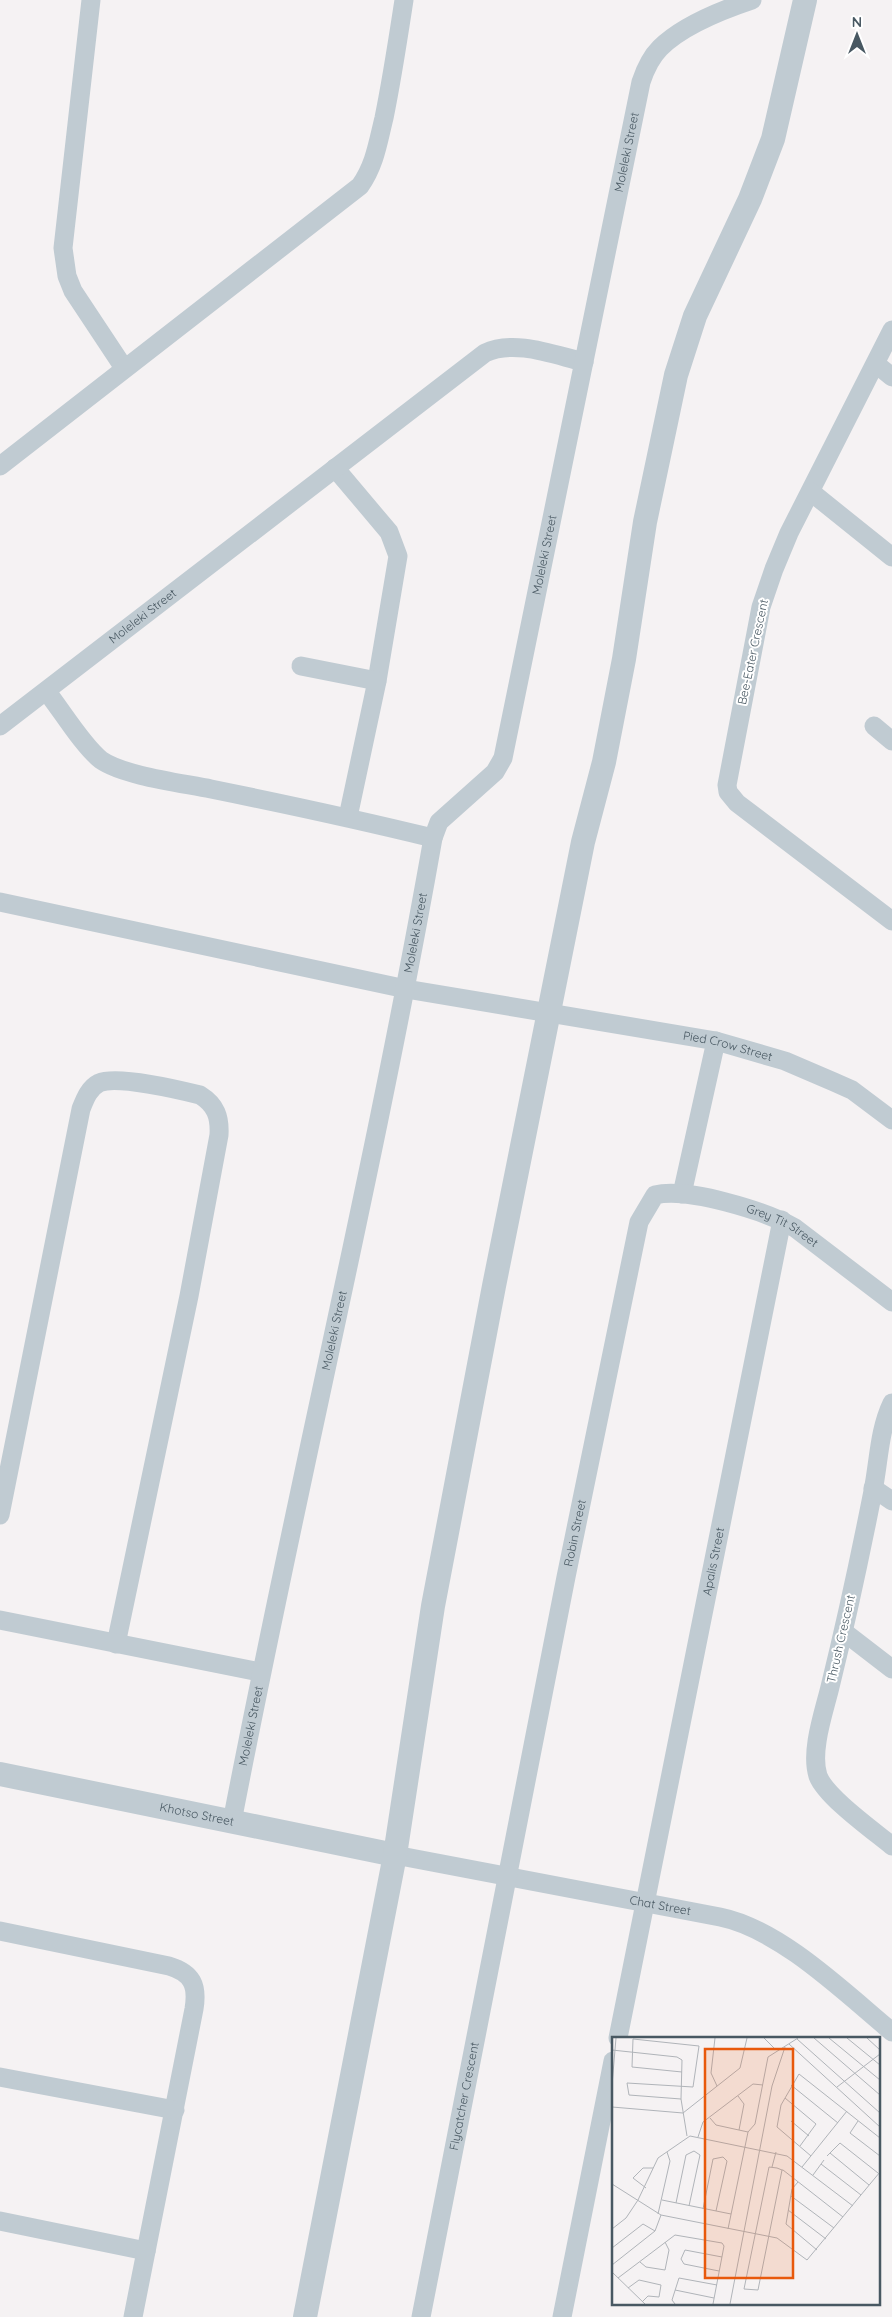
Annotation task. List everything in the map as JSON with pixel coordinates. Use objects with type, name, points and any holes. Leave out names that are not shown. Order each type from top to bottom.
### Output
[{"type":"street","points":[[91,0],[63,248],[67,276],[72,291],[124,368]]},
{"type":"street","points":[[0,466],[360,186],[369,172],[375,157],[391,84],[404,0]]},
{"type":"street","name":"Moleleki Street","points":[[232,1822],[260,1672],[406,989],[433,838],[439,822],[495,772],[503,758],[641,82],[647,65],[660,48],[719,5],[752,0]]},
{"type":"street","points":[[305,2317],[395,1855],[433,1606],[494,1286],[584,842],[606,753],[626,649],[645,522],[676,375],[696,316],[750,199],[773,139],[805,0]]},
{"type":"street","name":"Bee-Eater Crescent","points":[[892,330],[789,533],[761,607],[727,778],[727,789],[737,803],[892,920]]},
{"type":"street","name":"Moleleki Street","points":[[0,726],[47,692],[480,357],[492,350],[507,347],[584,362]]},
{"type":"street","points":[[876,364],[892,377]]},
{"type":"street","points":[[335,468],[389,532],[398,556],[377,681],[348,817]]},
{"type":"street","points":[[811,492],[892,557]]},
{"type":"street","points":[[301,666],[377,681]]},
{"type":"street","points":[[47,692],[88,746],[101,759],[111,765],[150,776],[348,817],[433,838]]},
{"type":"street","points":[[874,726],[892,741]]},
{"type":"street","name":"Pied Crow Street","points":[[0,902],[406,989],[716,1041],[785,1061],[852,1090],[892,1120]]},
{"type":"street","points":[[682,1194],[716,1041]]},
{"type":"street","points":[[0,1515],[81,1109],[86,1096],[99,1083],[115,1081],[200,1095],[209,1100],[215,1108],[219,1118],[219,1135],[189,1296],[116,1644]]},
{"type":"street","name":"Grey Tit Street","points":[[655,1195],[682,1194],[732,1204],[782,1220],[892,1302]]},
{"type":"street","name":"Robin Street","points":[[507,1876],[639,1222],[655,1195]]},
{"type":"street","name":"Apalis Street","points":[[645,1903],[782,1220]]},
{"type":"street","name":"Thrush Crescent","points":[[892,1402],[882,1433],[844,1632],[818,1734],[816,1758],[818,1776],[835,1798],[892,1846]]},
{"type":"street","points":[[873,1488],[892,1501]]},
{"type":"street","points":[[0,1620],[260,1672]]},
{"type":"street","points":[[844,1632],[892,1669]]},
{"type":"street","name":"Khotso Street","points":[[0,1774],[395,1855]]},
{"type":"street","name":"Chat Street","points":[[395,1855],[731,1919],[770,1937],[816,1970],[892,2032]]},
{"type":"street","name":"Flycatcher Crescent","points":[[421,2317],[507,1876]]},
{"type":"street","points":[[618,2037],[645,1903]]},
{"type":"street","points":[[0,1931],[168,1966],[182,1970],[190,1977],[196,1998],[133,2317]]},
{"type":"street","points":[[562,2317],[612,2066]]},
{"type":"street","points":[[0,2077],[175,2110]]},
{"type":"street","points":[[0,2221],[146,2251]]}]
